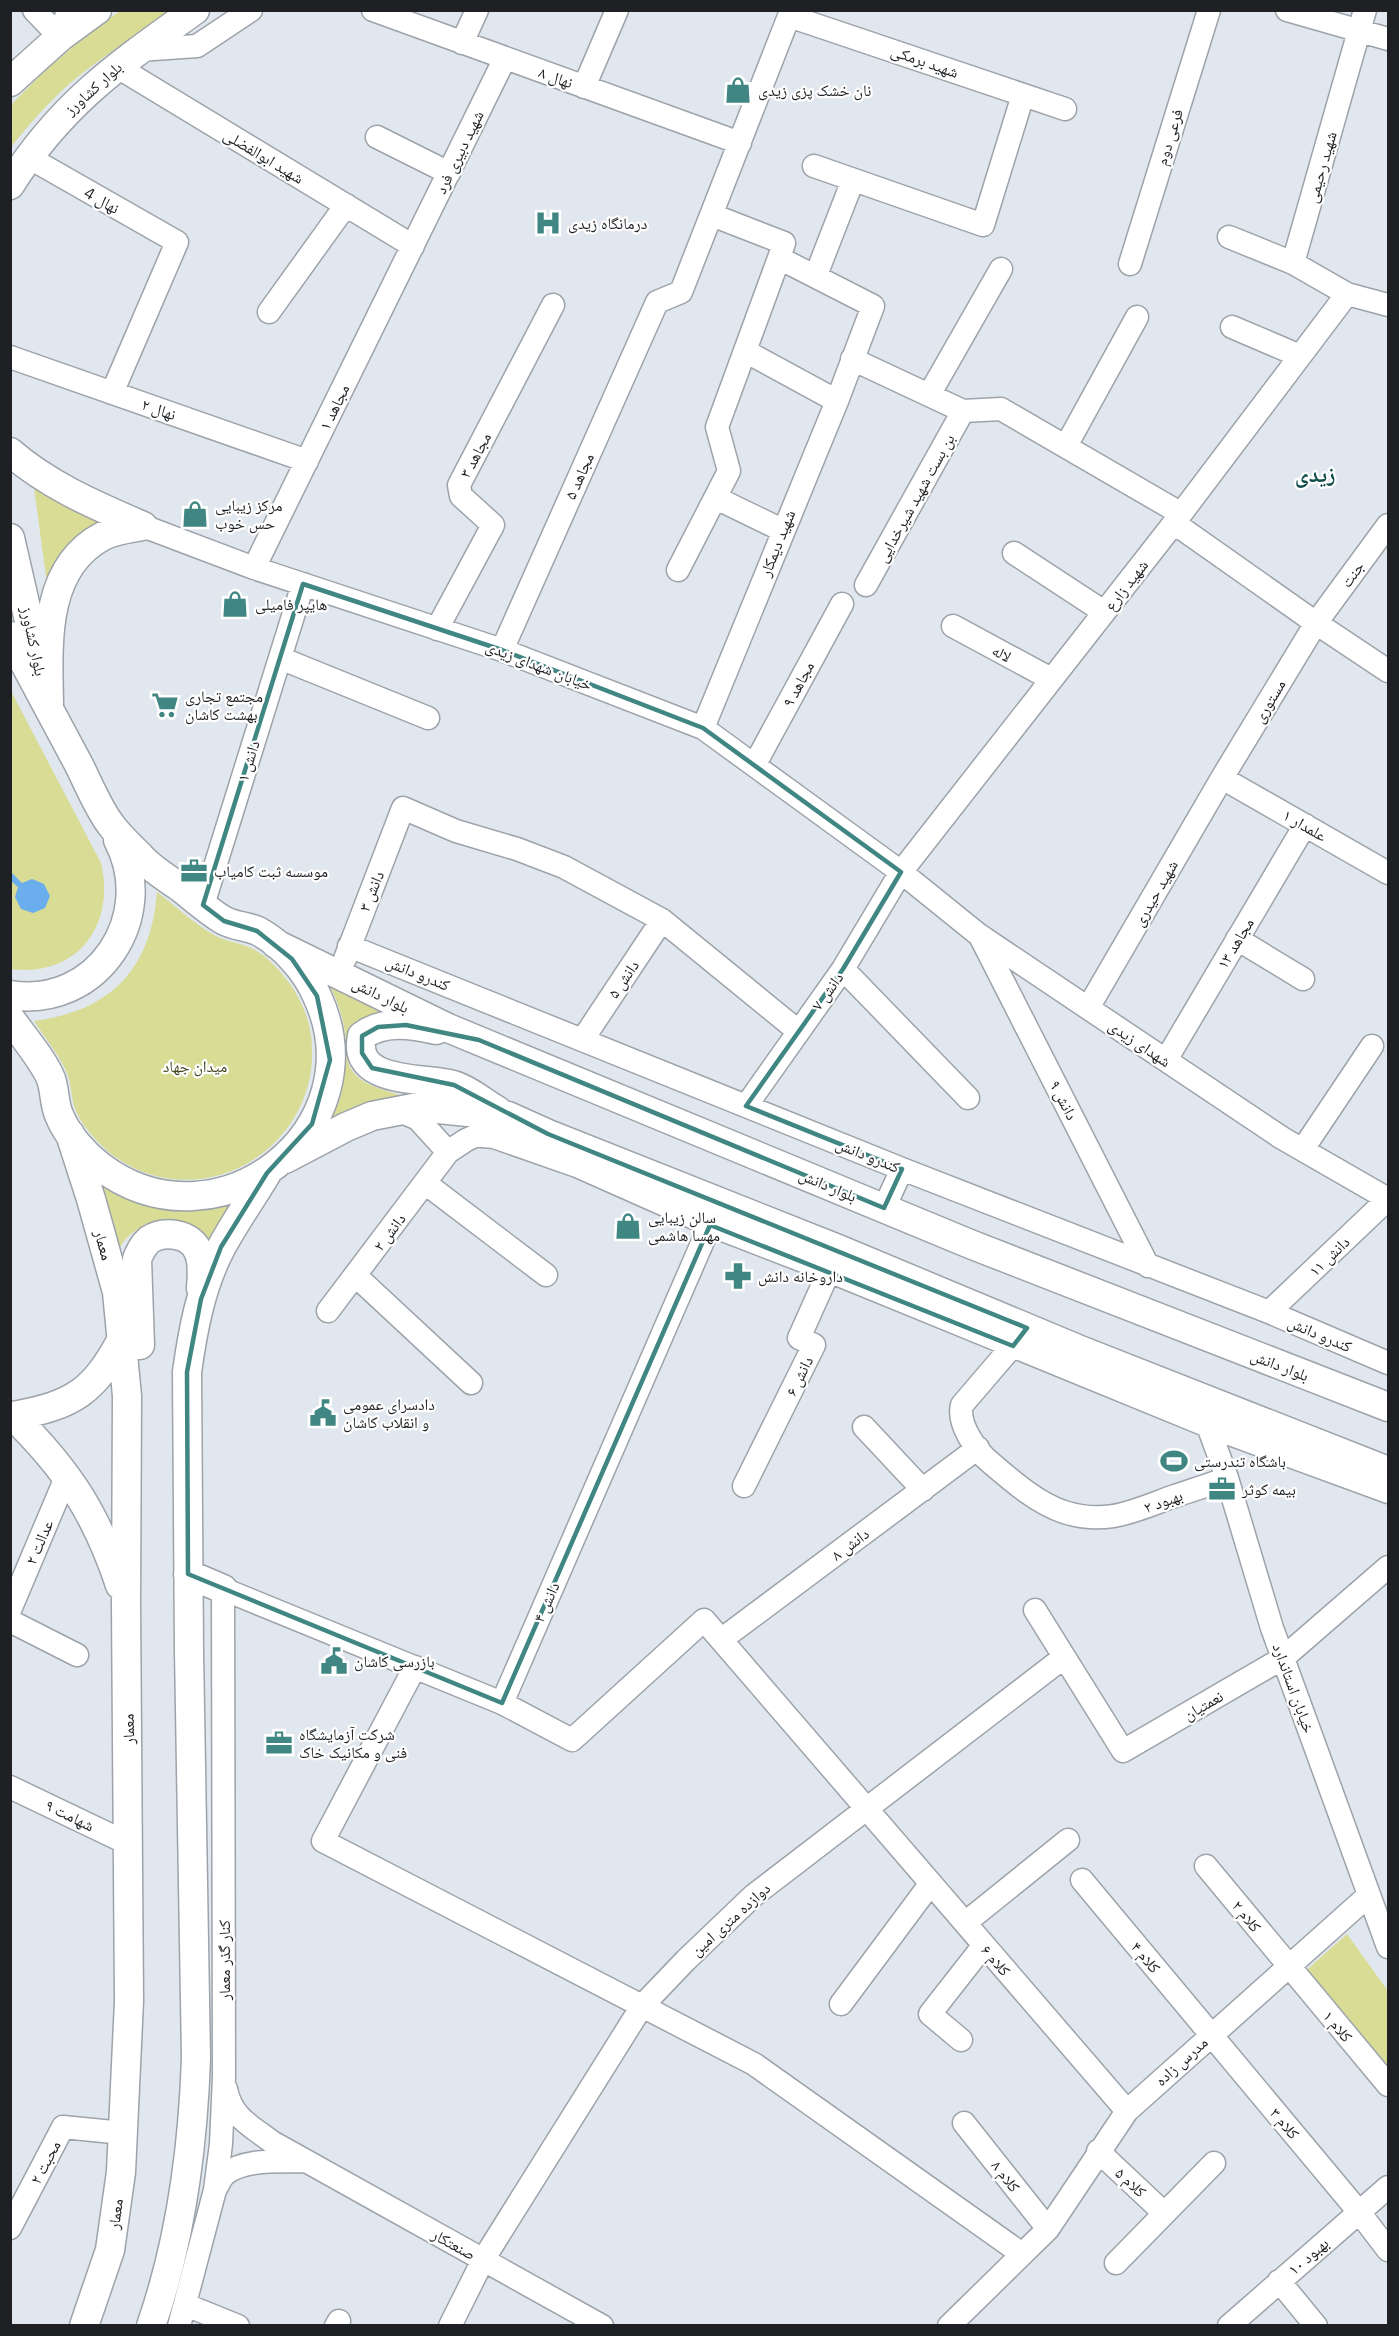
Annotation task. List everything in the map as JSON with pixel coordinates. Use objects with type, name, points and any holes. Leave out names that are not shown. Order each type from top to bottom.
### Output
[{"type":"main road","points":[[10,82],[64,23],[97,10]]},
{"type":"main road","name":"بلوار کشاورز","points":[[10,185],[52,126],[78,99],[116,66],[195,10]]},
{"type":"main road","points":[[10,452],[60,486],[95,506],[143,526]]},
{"type":"main road","points":[[49,709],[48,659],[51,620],[57,590],[64,575],[88,545],[105,535],[143,526]]},
{"type":"main road","name":"بلوار کشاورز","points":[[10,538],[49,709]]},
{"type":"main road","points":[[10,636],[126,854],[132,877],[130,911],[118,943],[102,963],[87,977],[66,988],[44,995],[21,997],[10,995]]},
{"type":"main road","points":[[110,824],[142,859],[224,921],[257,931],[292,959],[306,976],[317,996],[329,1038],[330,1060],[322,1104],[306,1133],[276,1166],[221,1247],[201,1299],[193,1329],[187,1372],[188,1574],[197,2014],[195,2103],[183,2195],[158,2307],[151,2325]]},
{"type":"main road","name":"بلوار دانش","points":[[276,944],[448,1028],[970,1244],[1385,1399]]},
{"type":"main road","points":[[10,1018],[50,1078],[58,1114],[84,1152],[100,1167],[119,1179],[160,1194],[183,1197],[205,1196],[237,1188],[346,1127],[372,1116],[397,1110],[418,1107],[508,1116]]},
{"type":"main road","points":[[478,1040],[424,1027],[391,1025],[370,1030],[362,1036],[360,1043],[362,1053],[372,1068],[387,1075],[454,1085],[508,1116],[548,1134],[828,1245],[1020,1337],[1311,1452],[1389,1471]]},
{"type":"main road","name":"معمار","points":[[70,1134],[117,1292],[127,1396],[129,2001],[123,2133],[121,2172],[110,2250],[84,2325]]},
{"type":"main road","points":[[127,1396],[141,1365],[137,1259],[140,1250],[148,1241],[159,1235],[173,1234],[183,1236],[192,1242],[200,1256],[201,1299]]},
{"type":"main road","points":[[12,1415],[40,1411],[65,1403],[81,1393],[95,1381],[110,1362],[123,1336]]},
{"type":"main road","points":[[12,1415],[42,1444],[67,1475],[94,1519],[112,1562],[126,1605]]},
{"type":"main road","points":[[188,1574],[223,1589]]},
{"type":"street","points":[[34,10],[64,23]]},
{"type":"street","points":[[139,50],[196,46],[251,10]]},
{"type":"street","name":"نهال ۸","points":[[373,10],[740,143]]},
{"type":"street","points":[[462,43],[477,10]]},
{"type":"street","points":[[584,87],[617,10]]},
{"type":"street","name":"فرعی دوم","points":[[1130,264],[1209,10]]},
{"type":"street","points":[[1287,10],[1362,21],[1389,39]]},
{"type":"street","points":[[678,570],[729,471],[717,427],[784,243],[712,214],[789,16],[830,19]]},
{"type":"street","name":"شهید برمکی","points":[[830,19],[1065,109]]},
{"type":"street","name":"شهید رحیمی","points":[[1293,263],[1362,21]]},
{"type":"street","name":"شهید دبیری فرد","points":[[413,246],[505,58]]},
{"type":"street","name":"شهید ابوالفضلی","points":[[116,66],[413,246]]},
{"type":"street","points":[[814,166],[983,225],[1023,94]]},
{"type":"street","points":[[377,137],[449,173]]},
{"type":"street","name":"نهال 4","points":[[28,157],[177,242],[112,393]]},
{"type":"street","points":[[779,258],[816,275],[853,180]]},
{"type":"street","points":[[269,312],[346,205]]},
{"type":"street","name":"مجاهد ۵","points":[[502,650],[657,302],[681,292],[712,214]]},
{"type":"street","points":[[1229,237],[1293,263],[1347,294],[1389,305]]},
{"type":"street","name":"مجاهد ۱","points":[[254,568],[413,246]]},
{"type":"street","points":[[929,395],[1001,269]]},
{"type":"street","name":"شهید دیمکار","points":[[703,728],[782,530],[837,401],[873,306],[816,275]]},
{"type":"street","name":"شهید زارع","points":[[901,872],[1177,518],[1347,294]]},
{"type":"street","name":"مجاهد ۳","points":[[438,629],[493,525],[461,496],[459,485],[553,305]]},
{"type":"street","points":[[1066,446],[1137,317]]},
{"type":"street","points":[[1232,327],[1300,356]]},
{"type":"street","points":[[745,351],[837,401]]},
{"type":"street","name":"نهال ۲","points":[[10,357],[307,461]]},
{"type":"street","points":[[852,359],[963,411],[1001,409],[1066,446],[1177,518],[1316,623],[1389,671]]},
{"type":"street","name":"بن بست شهید شیرخدایی","points":[[866,585],[963,411]]},
{"type":"street","points":[[716,498],[782,530]]},
{"type":"street","name":"جنت","points":[[1316,623],[1389,525]]},
{"type":"street","name":"خیابان شهدای زیدی","points":[[143,526],[254,568],[502,650],[703,728],[901,872]]},
{"type":"street","points":[[1014,552],[1104,612]]},
{"type":"street","name":"دانش ۱","points":[[203,905],[303,584]]},
{"type":"street","name":"مجاهد ۹","points":[[755,765],[842,604]]},
{"type":"street","name":"مستوری","points":[[1222,778],[1316,623]]},
{"type":"street","name":"لاله","points":[[953,626],[1051,679]]},
{"type":"street","points":[[280,658],[428,718]]},
{"type":"street","name":"علمدار ۱","points":[[1222,778],[1389,873]]},
{"type":"street","name":"شهید حیدری","points":[[1088,1008],[1222,778]]},
{"type":"street","name":"دانش ۳","points":[[340,975],[349,946],[403,808],[456,831],[517,849],[564,867],[662,920]]},
{"type":"street","name":"مجاهد ۱۳","points":[[1166,1060],[1305,825]]},
{"type":"street","name":"شهدای زیدی","points":[[901,872],[979,935],[1303,1149],[1389,1199]]},
{"type":"street","name":"دانش ۷","points":[[746,1106],[843,969],[901,872]]},
{"type":"street","points":[[662,920],[798,1031]]},
{"type":"street","name":"دانش ۵","points":[[583,1039],[662,920]]},
{"type":"street","name":"دانش ۹","points":[[979,935],[1148,1266]]},
{"type":"street","points":[[1238,939],[1303,979]]},
{"type":"street","name":"کندرو دانش","points":[[349,946],[902,1169],[1269,1312],[1389,1363]]},
{"type":"street","points":[[843,969],[968,1098]]},
{"type":"street","points":[[1303,1149],[1372,1046]]},
{"type":"street","points":[[397,1110],[418,1119],[448,1152],[475,1136],[494,1137],[577,1167],[710,1225],[829,1271],[1020,1337],[1208,1426],[1311,1452],[1389,1492]]},
{"type":"street","name":"دانش ۲","points":[[328,1311],[448,1152]]},
{"type":"street","points":[[884,1208],[902,1169]]},
{"type":"street","points":[[425,1183],[546,1275]]},
{"type":"street","name":"دانش ۱۱","points":[[1269,1312],[1389,1199]]},
{"type":"street","name":"دانش ۴","points":[[502,1703],[710,1225]]},
{"type":"street","name":"دانش ۶","points":[[744,1486],[813,1346],[799,1338],[829,1271]]},
{"type":"street","points":[[356,1276],[471,1383]]},
{"type":"street","name":"بهبود ۲","points":[[1020,1337],[962,1405],[959,1416],[965,1429],[986,1459],[1045,1503],[1064,1512],[1098,1518],[1122,1516],[1227,1478]]},
{"type":"street","name":"خیابان استاندارد","points":[[1208,1426],[1227,1478],[1272,1628],[1389,1947]]},
{"type":"street","points":[[864,1427],[923,1490]]},
{"type":"street","name":"دانش ۸","points":[[722,1640],[978,1448]]},
{"type":"street","name":"عدالت ۲","points":[[10,1610],[67,1475]]},
{"type":"street","name":"نعمتیان","points":[[1063,1658],[1123,1751],[1283,1658],[1389,1567]]},
{"type":"street","points":[[223,1589],[502,1703]]},
{"type":"street","name":"کنار گذر معمار","points":[[182,2315],[215,2190],[221,2144],[224,2077],[223,1589]]},
{"type":"street","points":[[1035,1610],[1063,1658]]},
{"type":"street","name":"کلام ۶","points":[[502,1703],[572,1740],[704,1620],[1126,2111]]},
{"type":"street","points":[[10,1621],[77,1655]]},
{"type":"street","name":"دوازده متری امین","points":[[450,2325],[483,2260],[642,2006],[753,1896],[1063,1658]]},
{"type":"street","points":[[415,1667],[323,1840],[754,2064],[1022,2254]]},
{"type":"street","name":"شهامت ۹","points":[[10,1787],[129,1844]]},
{"type":"street","points":[[965,1923],[1068,1840]]},
{"type":"street","name":"کلام ۲","points":[[1206,1866],[1288,1966]]},
{"type":"street","name":"کلام ۴","points":[[1082,1880],[1210,2035]]},
{"type":"street","points":[[842,2004],[931,1883]]},
{"type":"street","name":"مدرس زاده","points":[[949,2325],[1047,2229],[1126,2111],[1370,1895]]},
{"type":"street","points":[[961,2040],[930,2014],[984,1945]]},
{"type":"street","name":"کلام ۱","points":[[1288,1966],[1389,2085]]},
{"type":"street","name":"کلام ۳","points":[[1210,2035],[1389,2250]]},
{"type":"street","name":"صنعتکار","points":[[224,2077],[229,2104],[239,2118],[272,2142],[599,2325]]},
{"type":"street","name":"کلام ۸","points":[[964,2123],[1047,2229]]},
{"type":"street","name":"محبت ۲","points":[[10,2228],[63,2127],[123,2133]]},
{"type":"street","name":"کلام ۵","points":[[1098,2151],[1164,2213]]},
{"type":"street","points":[[215,2190],[224,2175],[241,2166],[259,2162],[306,2161]]},
{"type":"street","points":[[1116,2262],[1214,2163]]},
{"type":"street","name":"بهبود ۱۰","points":[[1229,2325],[1389,2187]]},
{"type":"street","points":[[1279,2281],[1316,2325]]},
{"type":"street","points":[[182,2315],[238,2325]]},
{"type":"highlighted area","points":[[303,584],[502,650],[703,728],[901,872],[843,969],[746,1106],[902,1169],[884,1208],[479,1040],[406,1025],[378,1027],[362,1036],[362,1053],[372,1068],[454,1085],[548,1134],[1027,1328],[1013,1346],[710,1225],[502,1703],[188,1574],[187,1372],[201,1299],[221,1247],[267,1173],[312,1124],[330,1060],[317,996],[292,959],[257,931],[224,921],[203,905]]},
{"type":"green space","points":[[120,11],[175,11],[113,51],[70,83],[49,103],[11,147],[11,105],[63,55]]},
{"type":"green space","points":[[33,480],[114,523],[48,592]]},
{"type":"green space","points":[[11,691],[101,863],[104,886],[103,907],[97,926],[86,943],[72,956],[55,965],[34,970],[11,969]]},
{"type":"green space","name":"میدان جهاد","points":[[157,892],[208,932],[253,949],[271,962],[295,991],[306,1014],[310,1031],[312,1048],[308,1085],[294,1118],[272,1145],[244,1165],[212,1177],[178,1180],[143,1172],[110,1153],[84,1126],[74,1106],[69,1080],[63,1065],[34,1021],[61,1016],[84,1008],[105,996],[122,982],[146,944],[153,920]]},
{"type":"green space","points":[[328,983],[402,1018],[348,1041],[347,1056],[350,1067],[364,1082],[411,1099],[327,1127],[340,1091],[346,1055],[342,1019],[337,1001]]},
{"type":"green space","points":[[91,1171],[244,1194],[206,1267],[153,1225],[132,1233],[118,1251]]},
{"type":"green space","points":[[1347,1934],[1388,1991],[1388,2078],[1302,1974]]},
{"type":"water","points":[[11,872],[22,883],[32,879],[44,884],[50,896],[45,908],[33,913],[21,909],[15,897],[18,887],[11,881]]},
{"type":"place","name":"نان خشک پزی زیدی","points":[[738,90]]},
{"type":"place","name":"درمانگاه زیدی","points":[[548,223]]},
{"type":"place","name":"مرکز زیبایی حس خوب","points":[[195,514]]},
{"type":"place","name":"هایپر فامیلی","points":[[235,604]]},
{"type":"place","name":"مجتمع تجاری بهشت کاشان","points":[[165,705]]},
{"type":"place","name":"موسسه ثبت کامیاب","points":[[194,871]]},
{"type":"place","name":"سالن زیبایی مهسا هاشمی","points":[[628,1226]]},
{"type":"place","name":"داروخانه دانش","points":[[738,1276]]},
{"type":"place","name":"دادسرای عمومی و انقلاب کاشان","points":[[323,1413]]},
{"type":"place","name":"باشگاه تندرستی","points":[[1174,1461]]},
{"type":"place","name":"بیمه کوثر","points":[[1222,1489]]},
{"type":"place","name":"بازرسی کاشان","points":[[334,1661]]},
{"type":"place","name":"شرکت آزمایشگاه فنی و مکانیک خاک","points":[[279,1743]]},
{"type":"district","name":"زیدی","points":[[1315,474]]}]
